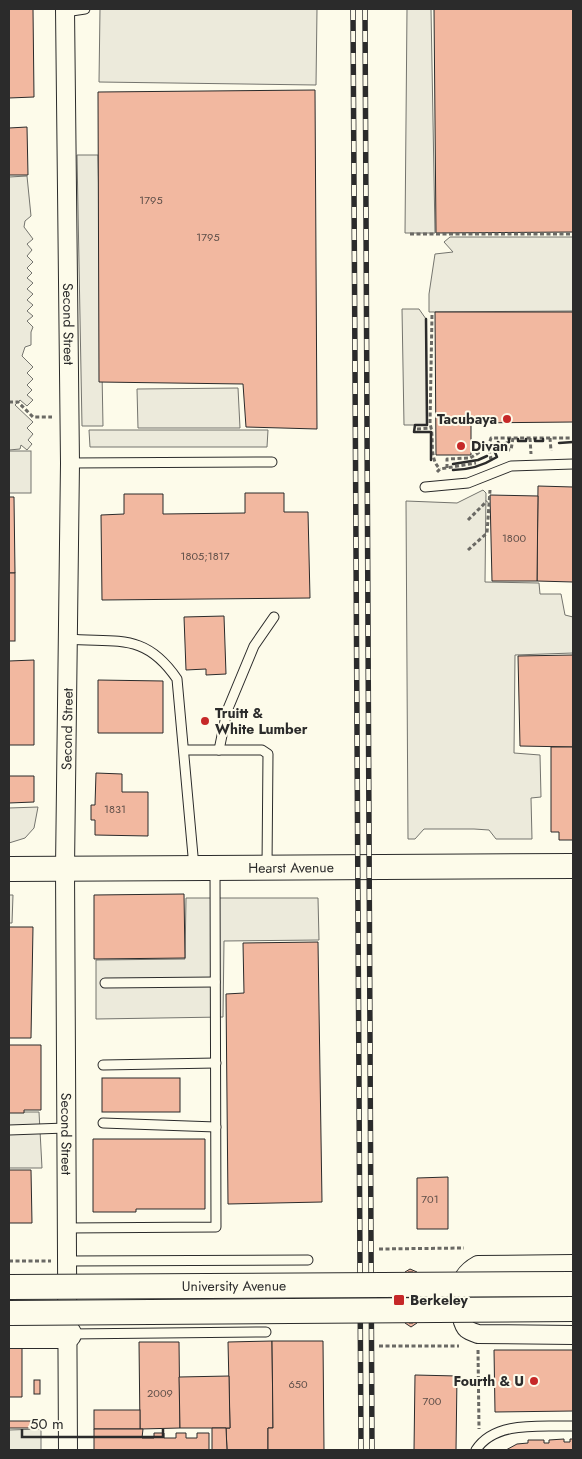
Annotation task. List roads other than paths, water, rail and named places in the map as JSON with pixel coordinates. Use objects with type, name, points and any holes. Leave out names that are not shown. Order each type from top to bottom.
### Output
[{"type":"highway","points":[[9,1334],[67,1334]]},
{"type":"main road","name":"Hearst Avenue","points":[[9,868],[573,866]]},
{"type":"main road","name":"University Avenue","points":[[9,1287],[573,1284]]},
{"type":"main road","name":"University Avenue","points":[[9,1312],[573,1309]]},
{"type":"street","name":"Second Street","points":[[64,10],[70,464],[65,868],[68,1450]]},
{"type":"street","points":[[573,1264],[478,1265],[468,1270],[461,1281],[458,1295],[466,1329],[478,1334],[573,1335]]},
{"type":"lane","points":[[64,10],[84,9]]},
{"type":"lane","points":[[70,464],[272,462]]},
{"type":"lane","points":[[425,487],[468,483],[511,466],[573,464]]},
{"type":"lane","points":[[219,750],[227,710],[254,646],[274,617]]},
{"type":"lane","points":[[66,1228],[216,1227],[215,982],[204,868],[184,750],[177,678],[168,666],[139,644],[118,640],[68,639]]},
{"type":"lane","points":[[184,750],[262,750],[268,754],[267,868]]},
{"type":"lane","points":[[105,983],[215,982]]},
{"type":"lane","points":[[103,1065],[216,1063]]},
{"type":"lane","points":[[102,1123],[216,1127]]},
{"type":"lane","points":[[9,1130],[66,1128]]},
{"type":"lane","points":[[66,1261],[308,1260]]},
{"type":"lane","points":[[67,1334],[266,1332]]},
{"type":"lane","points":[[476,1450],[481,1442],[501,1430],[573,1426]]},
{"type":"railway","points":[[353,9],[361,1450]]},
{"type":"railway","points":[[365,9],[372,1450]]},
{"type":"place","name":"Tacubaya","points":[[507,419]]},
{"type":"place","name":"Divan","points":[[461,446]]},
{"type":"place","name":"Truitt & White Lumber","points":[[205,721]]},
{"type":"place","name":"Berkeley","points":[[399,1300]]},
{"type":"place","name":"Fourth & U","points":[[534,1381]]}]
